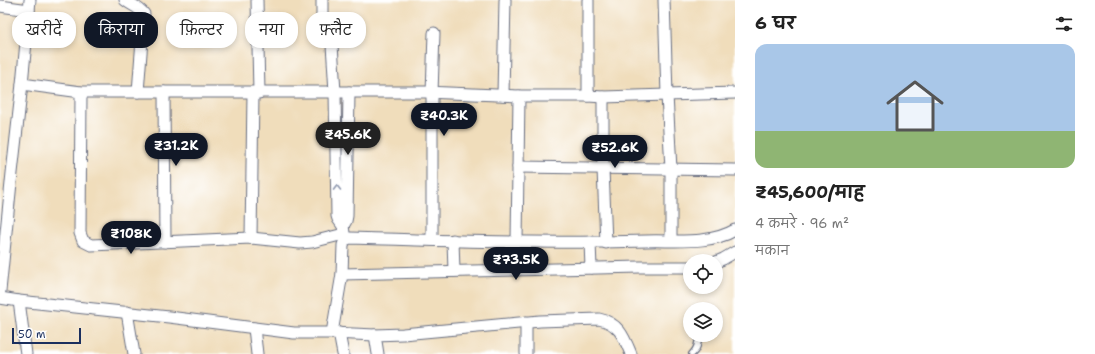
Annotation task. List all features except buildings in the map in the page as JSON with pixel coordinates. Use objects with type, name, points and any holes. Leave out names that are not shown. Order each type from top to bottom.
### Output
[{"type":"street","points":[[125,0],[131,5],[140,9],[144,14],[138,92]]},
{"type":"street","points":[[251,238],[256,93],[257,0]]},
{"type":"street","points":[[322,0],[322,15],[332,45],[335,92],[337,216],[344,233],[350,238],[432,240],[454,256],[590,255],[606,242],[671,240],[694,241],[715,238],[735,230]]},
{"type":"street","points":[[503,95],[505,0]]},
{"type":"street","points":[[588,0],[588,96]]},
{"type":"street","points":[[664,0],[671,169],[671,240]]},
{"type":"street","points":[[0,6],[29,5],[0,291]]},
{"type":"street","points":[[432,240],[432,93],[434,33]]},
{"type":"street","points":[[22,84],[81,92],[349,92],[603,97],[667,96],[735,92]]},
{"type":"street","points":[[81,92],[80,233],[82,241],[91,245],[251,238],[300,243],[312,242],[344,233]]},
{"type":"street","points":[[164,92],[166,242]]},
{"type":"street","points":[[343,354],[336,333],[342,274],[344,233],[347,216],[349,92]]},
{"type":"street","points":[[517,241],[519,96]]},
{"type":"street","points":[[603,97],[603,169],[606,242]]},
{"type":"street","points":[[518,168],[735,170]]},
{"type":"street","points":[[342,274],[454,256],[517,241],[590,255],[640,267],[683,267]]},
{"type":"street","points":[[723,259],[735,252]]},
{"type":"street","points":[[0,298],[294,333],[375,335],[403,334],[526,322],[599,319],[607,320],[614,325],[623,335],[631,354]]},
{"type":"street","points":[[19,301],[26,354]]},
{"type":"street","points":[[127,312],[134,354]]},
{"type":"street","points":[[526,322],[526,354]]},
{"type":"street","points":[[254,328],[257,354]]},
{"type":"street","points":[[375,335],[378,354]]},
{"type":"lane","points":[[692,354],[696,351],[698,342]]}]
